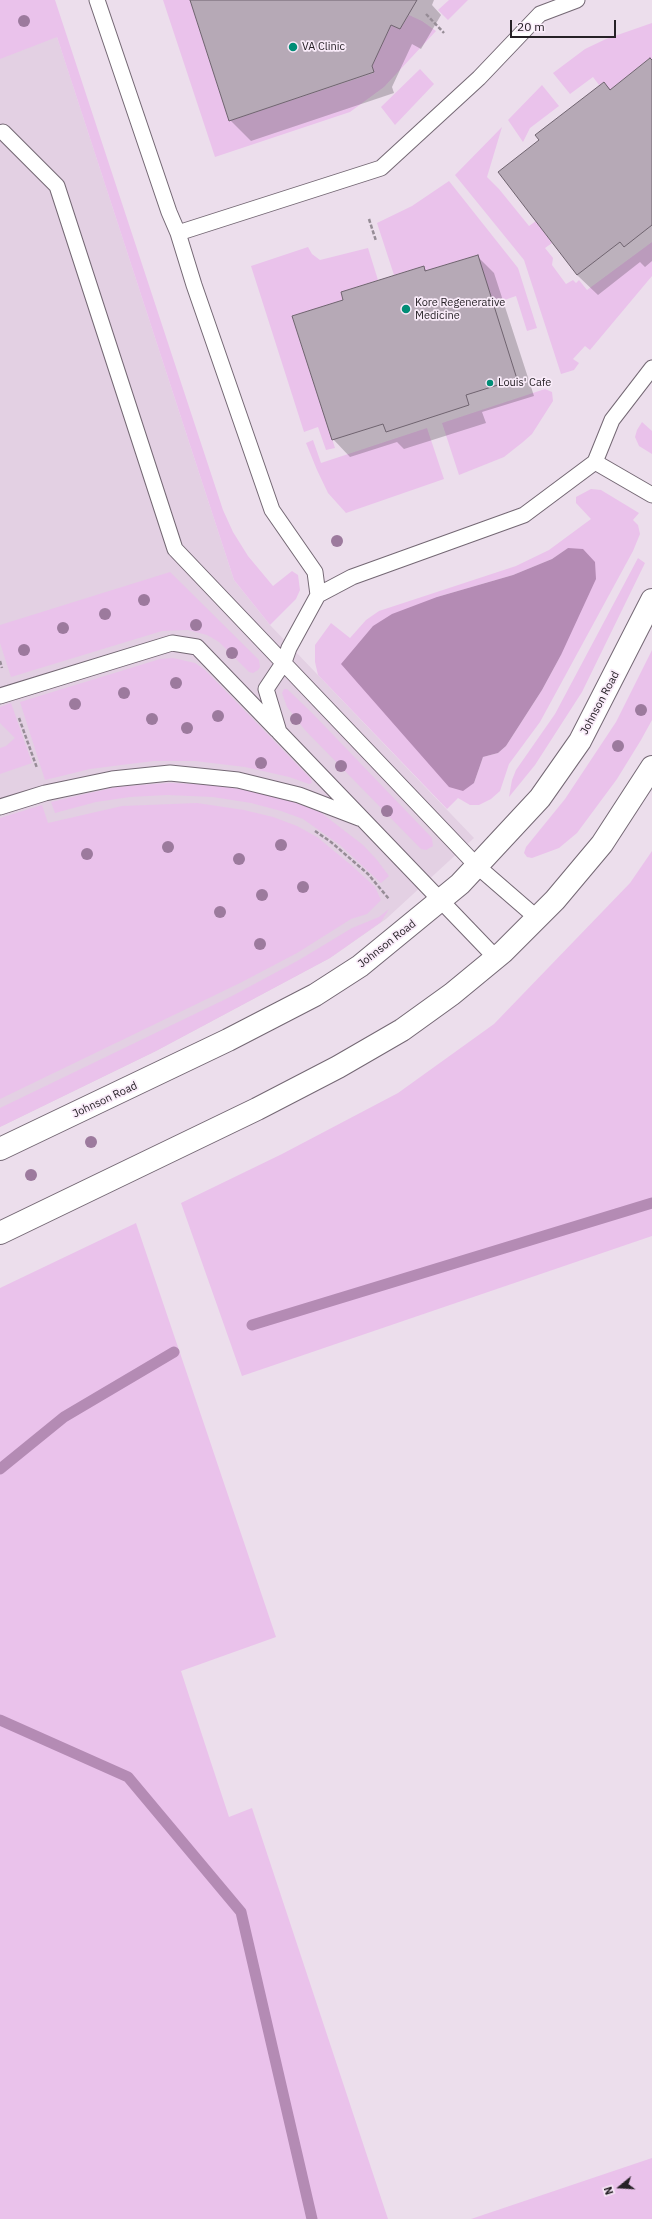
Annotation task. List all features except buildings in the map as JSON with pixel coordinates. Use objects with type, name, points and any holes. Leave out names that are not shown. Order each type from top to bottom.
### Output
[{"type":"main road","name":"Johnson Road","points":[[0,1149],[147,1080],[315,995],[360,966],[440,901],[477,866],[540,798],[580,741],[652,600]]},
{"type":"main road","points":[[0,1233],[257,1109],[338,1067],[402,1030],[452,994],[496,958],[555,900],[602,844],[652,767]]},
{"type":"lane","points":[[97,0],[272,510],[315,572],[318,595]]},
{"type":"lane","points":[[178,233],[381,168],[479,78],[540,14],[577,0]]},
{"type":"lane","points":[[3,132],[57,186],[175,549],[477,866],[537,918]]},
{"type":"lane","points":[[279,732],[266,689],[284,662],[289,648],[318,595],[352,577],[524,515],[595,462],[612,420],[652,368]]},
{"type":"lane","points":[[595,462],[652,494]]},
{"type":"lane","points":[[0,696],[172,643],[197,647],[496,958]]},
{"type":"lane","points":[[0,807],[45,793],[112,779],[170,774],[238,780],[299,795],[363,819]]},
{"type":"path","points":[[426,14],[444,33]]},
{"type":"path","points":[[368,220],[376,241]]},
{"type":"shaded area","points":[[0,0],[45,0],[234,580],[270,625],[474,838],[386,919],[330,958],[156,1051],[0,1127]]},
{"type":"shaded area","points":[[0,0],[55,0],[223,510],[233,532],[248,556],[273,586],[292,571],[298,575],[300,590],[296,599],[270,625],[234,580],[57,37],[0,59]]},
{"type":"shaded area","points":[[163,0],[190,0],[229,121],[374,73],[372,66],[391,25],[400,29],[409,15],[422,21],[436,31],[384,87],[350,112],[215,157]]},
{"type":"shaded area","points":[[449,0],[468,0],[448,20],[438,10]]},
{"type":"shaded area","points":[[652,23],[652,60],[650,58],[610,90],[604,82],[599,85],[593,77],[570,94],[553,73],[585,49],[606,39]]},
{"type":"shaded area","points":[[420,69],[434,84],[395,125],[381,107]]},
{"type":"shaded area","points":[[542,85],[559,106],[530,128],[523,142],[508,120]]},
{"type":"shaded area","points":[[502,127],[487,177],[499,189],[529,226],[536,221],[552,243],[545,248],[553,258],[552,265],[566,284],[573,280],[576,283],[579,280],[587,290],[652,242],[652,276],[590,350],[585,346],[573,359],[579,363],[574,370],[561,374],[524,260],[455,175]]},
{"type":"shaded area","points":[[449,181],[518,268],[537,328],[527,331],[516,296],[493,304],[477,255],[425,271],[423,266],[394,275],[377,223],[412,206]]},
{"type":"shaded area","points":[[308,247],[312,254],[320,260],[368,248],[378,280],[341,292],[343,300],[292,316],[335,448],[326,450],[318,427],[304,432],[251,266]]},
{"type":"shaded area","points":[[545,389],[552,392],[553,401],[532,434],[504,457],[459,475],[442,423]]},
{"type":"shaded area","points":[[642,422],[652,431],[652,454],[639,446],[635,437]]},
{"type":"shaded area","points":[[427,428],[444,479],[346,513],[328,493],[306,443],[313,440],[321,463]]},
{"type":"shaded area","points":[[591,489],[601,490],[639,513],[633,520],[638,525],[640,534],[633,551],[540,722],[509,764],[500,791],[491,799],[479,805],[470,805],[458,798],[447,809],[318,675],[315,662],[315,645],[331,623],[350,638],[366,620],[379,611],[516,566],[549,550],[591,519],[576,503],[576,497]],"holes":[[[568,548],[561,655],[542,690],[506,746],[498,753],[483,757],[474,783],[437,597],[513,575],[552,559]]]},
{"type":"shaded area","points":[[568,548],[583,549],[595,562],[596,579],[561,655],[542,690],[506,746],[498,753],[483,757],[474,783],[463,791],[449,787],[341,664],[373,626],[392,614],[437,597],[513,575],[552,559]]},
{"type":"shaded area","points":[[638,558],[645,563],[582,692],[535,765],[509,797],[512,780],[516,770],[555,714]]},
{"type":"shaded area","points":[[170,572],[259,660],[260,667],[258,670],[253,673],[249,672],[219,642],[207,635],[188,630],[162,631],[11,677],[0,643],[0,625]]},
{"type":"shaded area","points":[[652,650],[652,720],[641,740],[617,779],[577,833],[559,848],[532,858],[527,857],[524,853],[526,847],[565,799],[616,722]]},
{"type":"shaded area","points":[[173,658],[195,663],[205,670],[311,779],[312,783],[309,784],[289,777],[245,767],[195,761],[154,761],[121,765],[90,769],[45,780],[20,702],[160,659]]},
{"type":"shaded area","points":[[284,689],[287,689],[312,713],[432,838],[433,846],[426,850],[421,849],[305,730],[287,707],[282,693]]},
{"type":"shaded area","points":[[11,703],[32,763],[0,774],[0,748],[6,746],[15,738],[0,723],[0,707]]},
{"type":"shaded area","points":[[170,783],[212,785],[247,790],[290,801],[320,812],[363,845],[389,876],[381,883],[340,845],[303,819],[251,803],[213,797],[167,795],[130,797],[96,802],[55,813],[51,802],[116,787]]},
{"type":"shaded area","points":[[197,803],[244,810],[273,817],[297,826],[317,837],[351,865],[375,887],[381,900],[367,914],[351,919],[297,953],[240,983],[0,1099],[0,818],[42,805],[48,823],[122,806]]},
{"type":"shaded area","points":[[652,851],[652,1236],[242,1376],[181,1203],[282,1154],[398,1093],[494,1024],[630,883]]},
{"type":"shaded area","points":[[389,909],[381,922],[330,958],[156,1051],[0,1127],[0,1108],[232,996],[299,960],[352,928],[379,917]]},
{"type":"shaded area","points":[[136,1223],[276,1637],[181,1671],[229,1817],[252,1808],[388,2219],[0,2219],[0,1288]]},
{"type":"shaded area","points":[[652,2158],[652,2219],[471,2219]]},
{"type":"waterway","points":[[252,1325],[652,1203]]},
{"type":"waterway","points":[[0,1469],[64,1417],[174,1352]]},
{"type":"waterway","points":[[0,1720],[128,1777],[241,1912],[312,2219]]},
{"type":"place","name":"VA Clinic","points":[[293,47]]},
{"type":"place","name":"Kore Regenerative Medicine","points":[[406,309]]},
{"type":"place","name":"Louis' Cafe","points":[[490,383]]}]
